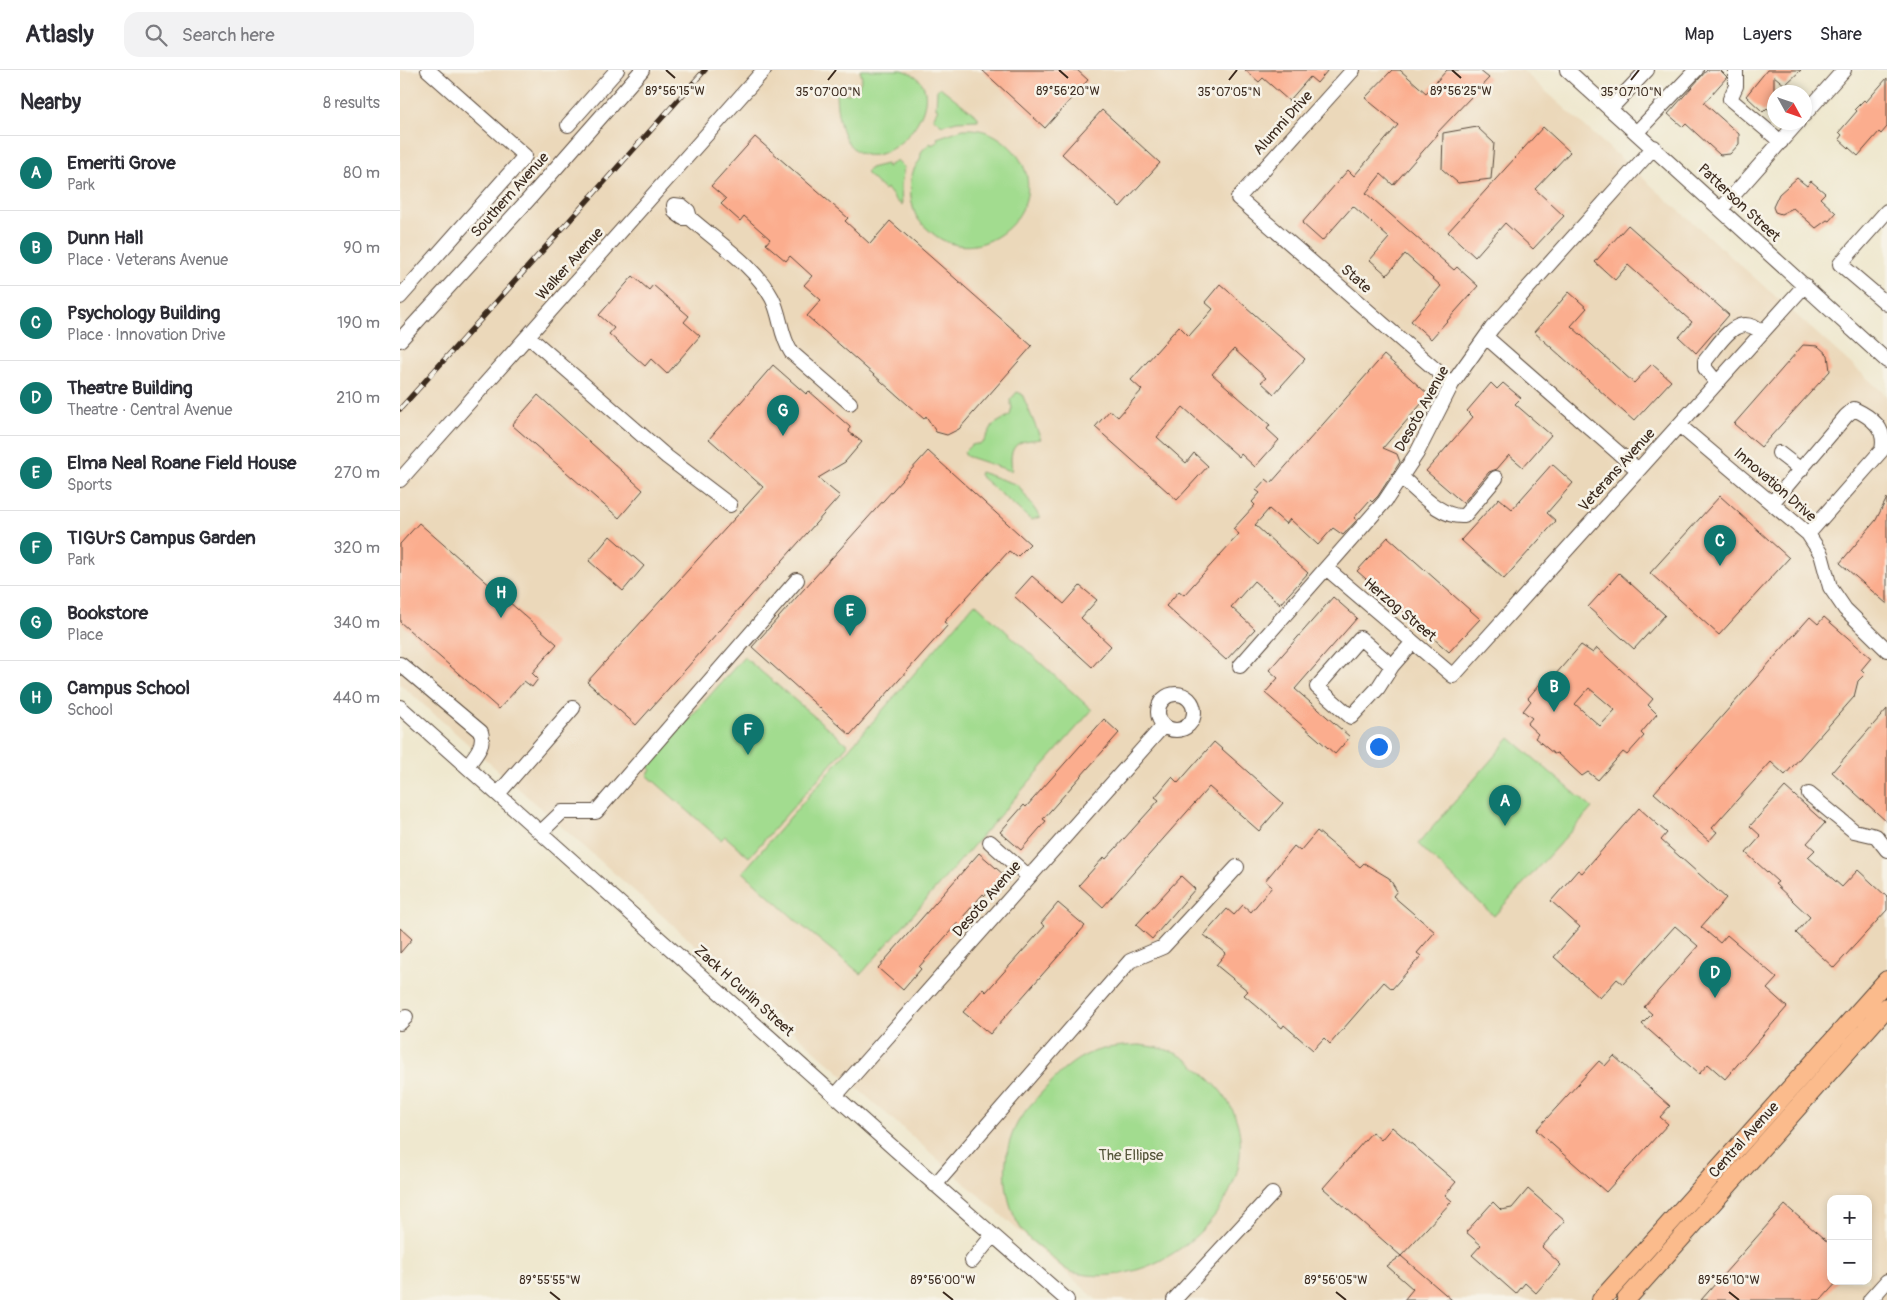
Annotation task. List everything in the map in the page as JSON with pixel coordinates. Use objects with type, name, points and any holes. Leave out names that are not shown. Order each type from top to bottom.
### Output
[{"type":"main road","name":"Central Avenue","points":[[1601,1300],[1887,980]]},
{"type":"main road","name":"Central Avenue","points":[[1626,1300],[1887,1007]]},
{"type":"street","points":[[400,297],[525,156],[428,70]]},
{"type":"street","points":[[568,125],[616,70]]},
{"type":"street","name":"Southern Avenue","points":[[400,340],[528,200],[642,70]]},
{"type":"street","name":"Walker Avenue","points":[[400,480],[764,70]]},
{"type":"street","name":"Alumni Drive","points":[[1238,198],[1353,70]]},
{"type":"street","name":"Patterson Street","points":[[1568,70],[1722,208],[1887,361]]},
{"type":"street","points":[[1611,108],[1646,70]]},
{"type":"street","points":[[1637,132],[1696,70]]},
{"type":"street","points":[[1736,70],[1736,86],[1730,99],[1781,142]]},
{"type":"street","points":[[1812,106],[1844,70]]},
{"type":"street","points":[[1722,208],[1791,130]]},
{"type":"street","name":"Desoto Avenue","points":[[1240,666],[1385,500],[1417,453],[1452,384],[1486,337],[1654,147]]},
{"type":"street","points":[[657,190],[674,205],[682,206],[688,211],[690,218],[765,286],[779,315],[786,344],[791,352],[850,403]]},
{"type":"street","name":"State","points":[[1238,198],[1452,384]]},
{"type":"street","points":[[1887,211],[1840,264],[1887,304]]},
{"type":"street","name":"Veterans Avenue","points":[[1453,676],[1805,285]]},
{"type":"street","points":[[1718,383],[1704,368],[1705,361],[1735,327],[1744,324],[1754,326],[1762,333]]},
{"type":"street","points":[[528,336],[667,457],[730,505]]},
{"type":"street","points":[[1486,337],[1638,470]]},
{"type":"street","points":[[1772,503],[1854,409],[1876,421],[1882,430],[1884,444],[1882,450],[1808,534]]},
{"type":"street","name":"Innovation Drive","points":[[1680,425],[1808,534],[1821,554],[1830,588],[1845,609],[1887,650]]},
{"type":"street","points":[[1779,453],[1801,470]]},
{"type":"street","points":[[1401,477],[1435,505],[1459,517],[1464,516],[1496,478]]},
{"type":"street","name":"Herzog Street","points":[[1326,568],[1453,676]]},
{"type":"street","points":[[541,832],[562,812],[596,812],[797,580]]},
{"type":"street","points":[[1392,666],[1360,638],[1317,687],[1351,718],[1378,688],[1392,666],[1412,642]]},
{"type":"street","points":[[400,664],[481,732],[483,739],[480,747],[467,766]]},
{"type":"street","name":"Zack H Curlin Street","points":[[400,707],[1066,1300]]},
{"type":"street","points":[[498,794],[573,708]]},
{"type":"street","name":"Desoto Avenue","points":[[836,1095],[1163,726]]},
{"type":"street","points":[[1809,794],[1854,831],[1876,836],[1887,850]]},
{"type":"street","points":[[990,842],[1029,877]]},
{"type":"street","points":[[935,1185],[1130,961],[1163,947],[1237,867]]},
{"type":"street","points":[[1174,1300],[1272,1194]]},
{"type":"street","points":[[972,1260],[993,1235]]},
{"type":"street","points":[[1870,1300],[1887,1281]]},
{"type":"shaded area","points":[[400,70],[1522,70],[1887,396],[1887,1300],[1097,1300],[400,684]]},
{"type":"green space","points":[[860,70],[902,70],[922,83],[925,102],[917,124],[900,143],[880,154],[860,153],[844,135],[836,94],[838,92],[848,94],[858,88],[862,78]]},
{"type":"green space","points":[[940,87],[978,117],[978,120],[957,121],[942,125],[933,118],[938,109],[936,108],[937,90]]},
{"type":"green space","points":[[963,129],[989,133],[1011,148],[1025,169],[1028,190],[1022,210],[1010,227],[992,239],[972,245],[951,243],[926,228],[919,221],[915,213],[910,191],[912,176],[923,149],[931,143],[932,145],[938,141],[937,138]]},
{"type":"green space","points":[[897,160],[904,167],[901,186],[902,205],[886,188],[884,190],[866,173],[870,168],[886,164],[887,167]]},
{"type":"green space","points":[[1017,392],[1022,394],[1041,439],[1017,444],[1012,452],[1011,471],[966,456],[964,452],[971,445],[983,443],[993,425],[1010,415],[1012,408],[1010,400]]},
{"type":"green space","points":[[980,472],[1018,485],[1040,517],[1031,520],[979,475]]},
{"type":"green space","points":[[975,603],[1092,710],[861,974],[801,925],[743,872]]},
{"type":"green space","points":[[744,657],[848,745],[749,857],[725,836],[721,840],[647,775],[651,770],[647,766]]},
{"type":"green space","points":[[1510,738],[1592,808],[1494,916],[1418,844]]},
{"type":"green space","name":"The Ellipse","points":[[1139,1045],[1170,1051],[1192,1063],[1208,1078],[1233,1111],[1240,1147],[1233,1183],[1214,1216],[1186,1245],[1150,1265],[1111,1275],[1071,1272],[1029,1239],[1011,1208],[1007,1193],[1006,1164],[1012,1135],[1018,1122],[1030,1105],[1073,1063],[1084,1056],[1104,1049]]},
{"type":"building","points":[[982,70],[1077,70],[1088,80],[1045,128]]},
{"type":"building","points":[[1245,70],[1328,70],[1317,83],[1310,77],[1289,101],[1263,78],[1259,82]]},
{"type":"building","points":[[1392,70],[1400,70],[1426,93],[1447,70],[1479,70],[1489,78],[1436,134],[1438,134],[1393,185],[1381,174],[1366,193],[1454,270],[1457,267],[1478,286],[1431,339],[1411,321],[1441,286],[1405,254],[1387,275],[1370,260],[1389,238],[1353,206],[1322,241],[1302,223],[1348,170],[1354,176],[1398,125],[1365,98]]},
{"type":"building","points":[[1707,70],[1720,70],[1727,77],[1704,103],[1739,134],[1739,144],[1730,154],[1720,155],[1686,124],[1683,127],[1668,114]]},
{"type":"building","points":[[1767,70],[1801,70],[1785,85],[1774,76],[1774,85],[1767,85],[1767,108],[1763,112],[1746,96]]},
{"type":"building","points":[[1887,78],[1887,127],[1881,134],[1879,132],[1858,156],[1839,139],[1842,135],[1839,132],[1857,111],[1855,109],[1864,100],[1866,102]]},
{"type":"building","points":[[1102,110],[1160,163],[1120,207],[1062,154]]},
{"type":"building","points":[[1477,127],[1494,143],[1491,179],[1458,183],[1442,169],[1443,133]]},
{"type":"building","points":[[1543,127],[1570,152],[1535,189],[1564,216],[1533,249],[1505,223],[1475,257],[1448,232]]},
{"type":"building","points":[[755,137],[848,218],[845,221],[870,244],[890,221],[1032,346],[959,429],[947,435],[936,432],[926,416],[924,419],[807,316],[821,300],[804,285],[812,276],[790,256],[786,261],[766,244],[770,239],[744,216],[740,221],[721,204],[726,199],[711,186]]},
{"type":"building","points":[[1797,178],[1807,186],[1811,181],[1825,193],[1820,198],[1836,213],[1829,221],[1827,220],[1816,228],[1793,208],[1781,214],[1775,212],[1773,207],[1779,194]]},
{"type":"building","points":[[1628,225],[1729,315],[1696,353],[1679,337],[1692,322],[1628,265],[1615,280],[1595,262]]},
{"type":"building","points":[[633,276],[649,290],[653,285],[689,316],[684,322],[700,336],[667,374],[651,359],[645,366],[609,334],[614,328],[599,315]]},
{"type":"building","points":[[1220,284],[1305,359],[1274,394],[1261,382],[1266,378],[1234,349],[1212,374],[1270,425],[1267,429],[1279,440],[1255,467],[1241,454],[1239,457],[1183,407],[1157,437],[1186,463],[1194,453],[1208,466],[1177,500],[1095,427],[1110,410],[1118,417],[1142,390],[1131,380],[1179,326],[1189,336],[1213,309],[1205,302]]},
{"type":"building","points":[[1569,292],[1587,308],[1571,326],[1634,383],[1652,364],[1671,381],[1634,421],[1534,332]]},
{"type":"building","points":[[1803,345],[1818,346],[1828,355],[1830,371],[1761,447],[1734,424]]},
{"type":"building","points":[[1384,355],[1429,395],[1383,448],[1397,454],[1400,462],[1378,496],[1372,502],[1370,500],[1354,518],[1357,520],[1343,535],[1333,528],[1318,545],[1290,519],[1286,524],[1269,509],[1255,525],[1308,573],[1280,604],[1254,581],[1231,607],[1255,629],[1226,660],[1166,606],[1179,591],[1184,595],[1239,534],[1233,529],[1255,505],[1252,502],[1260,493],[1256,490],[1266,479],[1271,483]]},
{"type":"building","points":[[773,365],[806,394],[809,391],[850,427],[849,432],[862,442],[845,462],[818,478],[840,496],[636,725],[587,682],[763,487],[709,439]]},
{"type":"building","points":[[1491,383],[1497,389],[1503,383],[1521,398],[1515,404],[1551,435],[1523,467],[1509,455],[1497,469],[1489,472],[1463,503],[1426,471],[1473,417],[1467,411]]},
{"type":"building","points":[[538,395],[643,490],[619,518],[512,425]]},
{"type":"building","points":[[928,451],[1030,544],[1017,557],[1009,551],[944,622],[948,625],[850,735],[752,647]]},
{"type":"building","points":[[1552,464],[1573,483],[1547,513],[1556,521],[1504,579],[1461,540],[1499,498],[1512,509]]},
{"type":"building","points":[[1720,496],[1789,558],[1719,635],[1650,573]]},
{"type":"building","points":[[1887,498],[1887,604],[1840,563],[1876,520]]},
{"type":"building","points":[[419,523],[557,644],[532,673],[538,679],[532,687],[524,681],[499,709],[400,622],[400,544]]},
{"type":"building","points":[[610,536],[644,566],[623,591],[589,561]]},
{"type":"building","points":[[1388,537],[1480,619],[1449,652],[1357,571]]},
{"type":"building","points":[[1619,573],[1665,615],[1634,649],[1588,607]]},
{"type":"building","points":[[1032,576],[1064,604],[1080,586],[1097,600],[1081,618],[1111,646],[1092,667],[1014,596]]},
{"type":"building","points":[[1333,597],[1357,618],[1295,689],[1350,737],[1335,754],[1265,693],[1278,678],[1269,670]]},
{"type":"building","points":[[1810,617],[1818,624],[1824,617],[1871,658],[1861,670],[1865,674],[1858,681],[1854,697],[1785,775],[1771,762],[1712,828],[1717,832],[1709,841],[1654,793]]},
{"type":"building","points":[[1581,645],[1593,653],[1597,648],[1653,699],[1648,705],[1657,714],[1641,733],[1644,736],[1627,755],[1623,752],[1598,780],[1588,772],[1582,776],[1557,753],[1554,754],[1535,738],[1538,734],[1527,724],[1532,718],[1523,711],[1531,701],[1528,698],[1544,679],[1548,683]],"holes":[[[1589,688],[1615,710],[1600,726],[1575,704]]]},
{"type":"building","points":[[1887,709],[1887,822],[1832,772]]},
{"type":"building","points":[[1104,719],[1119,733],[1043,819],[1046,821],[1021,850],[1000,832],[1024,805],[1026,807]]},
{"type":"building","points":[[1214,742],[1283,803],[1259,831],[1209,787],[1103,907],[1079,885],[1104,857],[1106,859],[1159,800],[1155,797],[1172,777],[1178,783]]},
{"type":"building","points":[[1785,787],[1825,823],[1807,843],[1815,850],[1808,857],[1842,887],[1858,870],[1887,897],[1887,910],[1834,968],[1796,933],[1810,917],[1775,884],[1778,882],[1746,853],[1761,836],[1750,826]]},
{"type":"building","points":[[1639,808],[1667,833],[1661,840],[1726,898],[1701,927],[1720,943],[1727,935],[1777,978],[1767,989],[1787,1007],[1725,1079],[1708,1064],[1699,1074],[1642,1024],[1652,1014],[1644,1007],[1698,946],[1675,926],[1623,984],[1617,979],[1600,998],[1554,957],[1580,927],[1551,901],[1578,870],[1582,873]]},
{"type":"building","points":[[1317,831],[1360,867],[1364,863],[1389,878],[1397,891],[1393,896],[1435,932],[1417,953],[1421,956],[1392,989],[1384,982],[1330,1044],[1324,1038],[1313,1050],[1284,1025],[1282,1028],[1244,995],[1248,991],[1216,965],[1226,953],[1204,935],[1227,909],[1234,915],[1243,905],[1251,912],[1272,887],[1265,881],[1294,846],[1300,851]]},
{"type":"building","points":[[979,853],[1004,875],[985,896],[983,894],[919,967],[921,969],[903,990],[878,968]]},
{"type":"building","points":[[1181,876],[1195,889],[1152,939],[1136,925]]},
{"type":"building","points":[[1058,903],[1085,926],[990,1034],[963,1012],[983,989],[986,992],[1045,926],[1041,923]]},
{"type":"building","points":[[400,928],[412,939],[400,953]]},
{"type":"building","points":[[1614,1056],[1670,1106],[1660,1117],[1668,1124],[1606,1192],[1536,1130],[1599,1061],[1605,1066]]},
{"type":"building","points":[[1392,1127],[1456,1182],[1445,1195],[1452,1201],[1401,1256],[1323,1188],[1372,1132],[1381,1140]]},
{"type":"building","points":[[1528,1189],[1565,1221],[1542,1247],[1561,1265],[1536,1293],[1525,1283],[1516,1294],[1472,1255],[1481,1245],[1466,1232],[1493,1202],[1501,1210],[1512,1208]]},
{"type":"building","points":[[1785,1205],[1827,1242],[1827,1285],[1834,1285],[1821,1300],[1701,1300]]},
{"type":"building","points":[[1401,1256],[1452,1300],[1404,1300],[1413,1289],[1387,1266]]},
{"type":"railway","points":[[400,409],[705,70]]},
{"type":"place","name":"Bookstore","points":[[783,436]]},
{"type":"place","name":"Psychology Building","points":[[1720,566]]},
{"type":"place","name":"Campus School","points":[[501,618]]},
{"type":"place","name":"Elma Neal Roane Field House","points":[[850,636]]},
{"type":"place","name":"Dunn Hall","points":[[1554,712]]},
{"type":"place","name":"TIGUrS Campus Garden","points":[[748,755]]},
{"type":"place","name":"Emeriti Grove","points":[[1505,826]]},
{"type":"place","name":"Theatre Building","points":[[1715,998]]}]
